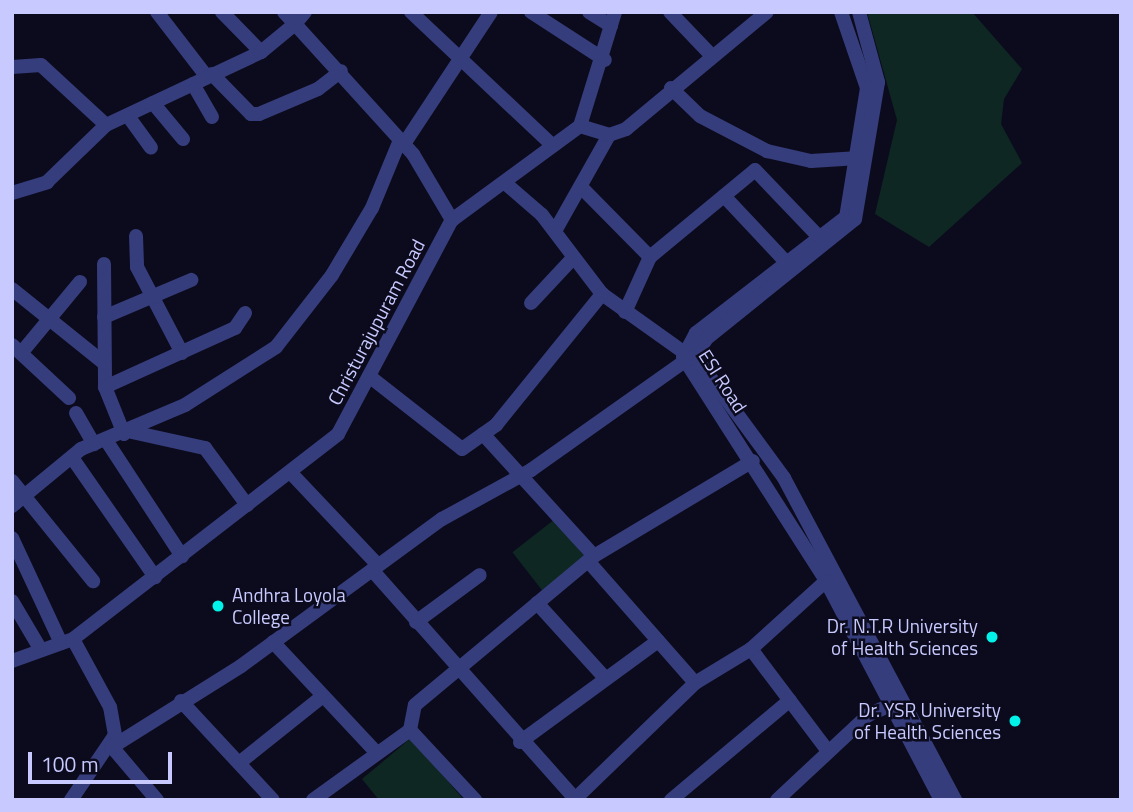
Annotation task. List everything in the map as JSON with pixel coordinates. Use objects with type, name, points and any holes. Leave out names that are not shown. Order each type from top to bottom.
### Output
[{"type":"street","points":[[157,12],[209,75],[251,114],[259,114],[318,89],[341,71]]},
{"type":"street","points":[[222,12],[261,52]]},
{"type":"street","points":[[284,12],[341,71],[402,142],[452,220]]},
{"type":"street","points":[[15,196],[34,190],[62,170],[106,125],[261,52],[295,24],[305,12]]},
{"type":"street","points":[[411,12],[463,55],[553,146]]},
{"type":"street","points":[[17,500],[100,442],[128,433],[234,379],[276,347],[332,275],[372,208],[402,142],[491,12]]},
{"type":"street","points":[[531,12],[604,60]]},
{"type":"street","points":[[589,12],[613,19],[604,60],[580,126],[609,135],[626,130],[671,89],[767,12]]},
{"type":"street","points":[[670,12],[712,56]]},
{"type":"street","name":"ESI Road","points":[[687,356],[786,262],[821,240],[846,216],[859,158],[866,77],[841,12]]},
{"type":"street","name":"ESI Road","points":[[687,356],[855,219],[878,82],[859,12]]},
{"type":"street","points":[[12,67],[41,65],[106,125]]},
{"type":"street","points":[[193,84],[212,117]]},
{"type":"street","points":[[671,89],[700,116],[767,151],[811,161],[859,158]]},
{"type":"street","points":[[153,103],[183,139]]},
{"type":"street","points":[[128,116],[151,148]]},
{"type":"street","name":"Christurajupuram Road","points":[[12,661],[67,641],[182,556],[338,434],[452,220],[580,126]]},
{"type":"street","points":[[555,231],[582,188],[609,135]]},
{"type":"street","points":[[625,312],[650,257],[755,170],[767,151]]},
{"type":"street","points":[[755,170],[821,240]]},
{"type":"street","points":[[71,800],[112,747],[273,642],[442,519],[520,476],[687,356],[602,294],[555,231],[505,183]]},
{"type":"street","points":[[582,188],[650,257]]},
{"type":"street","points":[[724,195],[786,262]]},
{"type":"street","points":[[136,236],[136,267],[182,353]]},
{"type":"street","points":[[531,303],[573,258]]},
{"type":"street","points":[[104,264],[105,387],[128,433]]},
{"type":"street","points":[[104,317],[152,300],[191,280]]},
{"type":"street","points":[[69,398],[17,348],[48,320],[80,282]]},
{"type":"street","points":[[12,289],[104,363]]},
{"type":"street","points":[[369,376],[462,449],[483,434],[602,294]]},
{"type":"street","points":[[105,387],[235,328],[246,313]]},
{"type":"street","name":"ESI Road","points":[[687,356],[826,581],[955,800]]},
{"type":"street","name":"ESI Road","points":[[687,356],[784,478],[899,702],[941,800]]},
{"type":"street","points":[[76,413],[182,556]]},
{"type":"street","points":[[128,433],[205,448],[247,505]]},
{"type":"street","points":[[483,434],[591,558],[695,684]]},
{"type":"street","points":[[73,459],[155,576]]},
{"type":"street","points":[[313,800],[410,730],[415,705],[591,558],[753,461]]},
{"type":"street","points":[[290,472],[375,568],[416,622],[520,742],[576,799],[695,684],[751,649],[826,581]]},
{"type":"street","points":[[12,481],[17,500],[93,581]]},
{"type":"street","points":[[12,538],[67,641],[110,707],[112,747],[158,800]]},
{"type":"street","points":[[416,622],[480,575]]},
{"type":"street","points":[[12,601],[41,650]]},
{"type":"street","points":[[537,603],[605,678]]},
{"type":"street","points":[[520,742],[658,641]]},
{"type":"street","points":[[273,642],[377,753]]},
{"type":"street","points":[[751,649],[827,750]]},
{"type":"street","points":[[239,763],[323,696]]},
{"type":"street","points":[[671,800],[790,700]]},
{"type":"street","points":[[181,701],[273,800]]},
{"type":"street","points":[[777,800],[827,750],[868,715],[899,702]]},
{"type":"street","points":[[410,730],[475,800]]},
{"type":"green space","points":[[867,12],[972,12],[1022,69],[1004,99],[1001,124],[1022,163],[929,247],[875,214],[897,120]]},
{"type":"green space","points":[[555,519],[586,559],[544,592],[512,552]]},
{"type":"green space","points":[[411,738],[464,800],[379,800],[362,779]]},
{"type":"place","name":"Andhra Loyola College","points":[[218,606]]},
{"type":"place","name":"Dr. N.T.R University of Health Sciences","points":[[992,637]]},
{"type":"place","name":"Dr. YSR University of Health Sciences","points":[[1015,721]]}]
